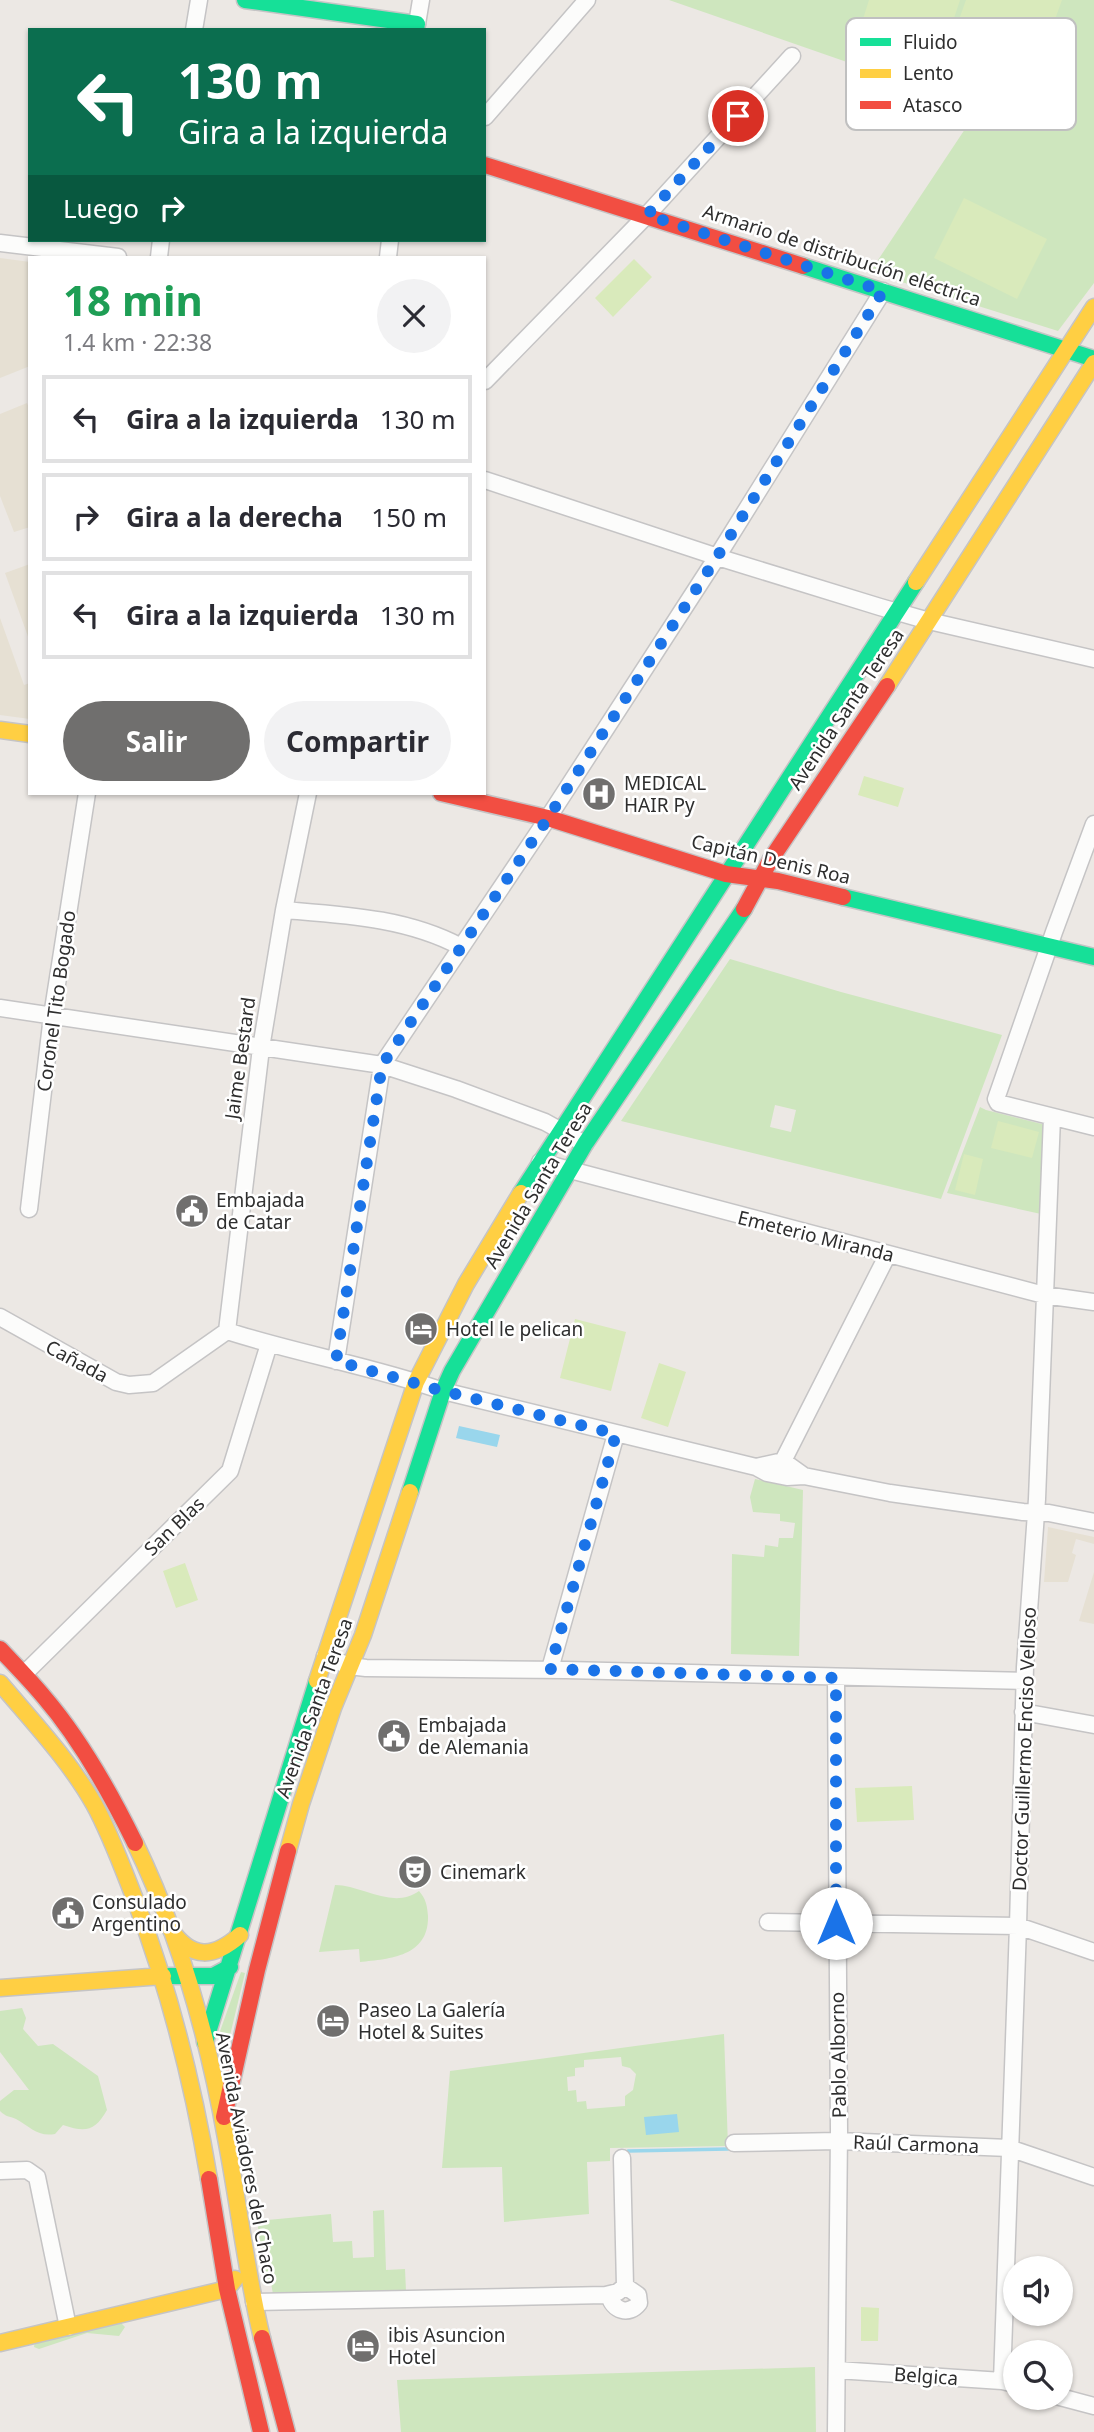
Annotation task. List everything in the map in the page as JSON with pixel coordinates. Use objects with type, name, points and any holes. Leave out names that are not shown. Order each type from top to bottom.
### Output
[{"type":"main road","points":[[245,0],[417,27]]},
{"type":"main road","name":"Armario de distribución eléctrica","points":[[486,165],[1094,361]]},
{"type":"main road","name":"Avenida Santa Teresa","points":[[205,2042],[325,1656],[425,1361],[466,1284],[560,1131],[1094,307]]},
{"type":"main road","name":"Avenida Santa Teresa","points":[[223,2125],[240,2040],[288,1851],[317,1755],[363,1635],[443,1391],[452,1371],[585,1144],[741,912],[1094,361]]},
{"type":"main road","points":[[0,730],[28,734]]},
{"type":"main road","name":"Capitán Denis Roa","points":[[455,795],[548,818],[726,874],[761,877],[1094,957]]},
{"type":"main road","name":"Avenida Aviadores del Chaco","points":[[0,1649],[65,1722],[90,1756],[137,1846],[169,1926],[205,2042],[223,2125],[254,2302],[269,2368],[288,2432]]},
{"type":"main road","name":"Avenida Aviadores del Chaco","points":[[0,1683],[68,1764],[94,1804],[132,1890],[163,1976],[196,2102],[226,2289],[261,2432]]},
{"type":"main road","points":[[169,1926],[176,1940],[198,1952],[223,1949],[240,1935]]},
{"type":"main road","points":[[0,1988],[163,1976],[213,1976],[230,1967]]},
{"type":"main road","points":[[196,2102],[205,2042]]},
{"type":"main road","points":[[0,2343],[226,2289],[247,2265]]},
{"type":"street","points":[[194,28],[199,0]]},
{"type":"street","points":[[417,27],[421,0]]},
{"type":"street","points":[[486,116],[587,0]]},
{"type":"street","points":[[486,380],[647,215],[792,56]]},
{"type":"street","points":[[0,243],[110,256]]},
{"type":"street","points":[[336,1361],[382,1065],[548,818],[717,557],[883,291]]},
{"type":"street","points":[[486,480],[717,557],[896,612],[1094,659]]},
{"type":"street","name":"Coronel Tito Bogado","points":[[29,1209],[52,1016],[87,795]]},
{"type":"street","name":"Jaime Bestard","points":[[227,1331],[261,1048],[284,910],[308,795]]},
{"type":"street","points":[[1094,824],[996,1099],[998,1103],[1094,1127]]},
{"type":"street","points":[[284,910],[401,924],[438,934],[461,947]]},
{"type":"street","points":[[0,1008],[382,1065],[545,1122],[585,1144]]},
{"type":"street","name":"Doctor Guillermo Enciso Velloso","points":[[1008,2340],[1009,2148],[1024,1681],[1035,1513],[1052,1117]]},
{"type":"street","name":"Emeterio Miranda","points":[[540,1163],[1044,1295],[1094,1302]]},
{"type":"street","points":[[783,1461],[888,1254]]},
{"type":"street","name":"Cañada","points":[[0,1317],[116,1382],[129,1385],[153,1383],[227,1331]]},
{"type":"street","points":[[227,1331],[443,1391],[755,1466],[767,1473],[804,1476],[890,1493],[1094,1522]]},
{"type":"street","name":"San Blas","points":[[23,1674],[230,1471],[269,1344]]},
{"type":"street","points":[[550,1669],[616,1434]]},
{"type":"street","points":[[755,1466],[783,1461],[804,1476]]},
{"type":"street","points":[[325,1656],[349,1666],[383,1668],[550,1669],[1024,1681]]},
{"type":"street","name":"Pablo Alborno","points":[[836,1678],[836,2432]]},
{"type":"street","points":[[1023,1712],[1094,1725]]},
{"type":"street","points":[[768,1922],[1018,1926],[1094,1952]]},
{"type":"street","name":"Raúl Carmona","points":[[734,2143],[838,2141],[1009,2148],[1094,2176]]},
{"type":"street","points":[[622,2158],[625,2286]]},
{"type":"street","points":[[0,2171],[27,2170],[37,2178],[68,2327]]},
{"type":"street","points":[[609,2295],[611,2302],[618,2309],[634,2310],[639,2304],[638,2295],[625,2286]]},
{"type":"street","points":[[254,2302],[609,2295],[625,2286]]},
{"type":"street","name":"Belgica","points":[[837,2370],[1003,2382]]},
{"type":"street","points":[[1073,2400],[1094,2406]]},
{"type":"shaded area","points":[[0,258],[28,262],[28,367],[0,378]]},
{"type":"shaded area","points":[[27,403],[28,406],[28,528],[14,532],[0,496],[0,414]]},
{"type":"shaded area","points":[[28,565],[28,636],[5,573]]},
{"type":"shaded area","points":[[0,618],[24,685],[28,684],[28,719],[0,715]]},
{"type":"shaded area","points":[[1048,1527],[1094,1537],[1094,1544],[1076,1539],[1072,1553],[1076,1555],[1068,1582],[1044,1582]]},
{"type":"shaded area","points":[[1094,1572],[1094,1624],[1079,1621]]},
{"type":"green space","points":[[669,0],[1094,0],[1094,283],[1058,331],[870,272],[964,130],[1076,130],[1076,18],[846,18],[846,62]]},
{"type":"green space","points":[[869,0],[960,0],[954,18],[863,18]]},
{"type":"green space","points":[[966,0],[1062,0],[1056,18],[960,18]]},
{"type":"green space","points":[[964,198],[1047,239],[1017,299],[934,258]]},
{"type":"green space","points":[[634,259],[652,277],[613,317],[595,298]]},
{"type":"green space","points":[[864,776],[904,788],[898,807],[858,795]]},
{"type":"green space","points":[[730,959],[1002,1035],[941,1199],[621,1121]],"holes":[[[775,1105],[796,1110],[791,1132],[770,1127]]]},
{"type":"green space","points":[[980,1107],[1042,1124],[1044,1127],[1041,1214],[947,1193]]},
{"type":"green space","points":[[998,1121],[1039,1132],[1032,1158],[991,1148]]},
{"type":"green space","points":[[964,1154],[983,1159],[975,1195],[955,1190]]},
{"type":"green space","points":[[575,1319],[626,1332],[611,1391],[560,1378]]},
{"type":"green space","points":[[659,1363],[686,1372],[668,1427],[641,1418]]},
{"type":"green space","points":[[755,1479],[803,1490],[799,1656],[731,1654],[732,1554],[764,1557],[765,1545],[778,1547],[779,1538],[793,1538],[795,1523],[780,1521],[780,1514],[753,1512],[750,1497]]},
{"type":"green space","points":[[185,1563],[198,1600],[176,1608],[163,1571]]},
{"type":"green space","points":[[912,1786],[914,1820],[857,1822],[855,1788]]},
{"type":"green space","points":[[335,1885],[399,1898],[419,1891],[426,1902],[428,1916],[427,1929],[422,1940],[406,1953],[372,1961],[360,1962],[359,1949],[319,1952]]},
{"type":"green space","points":[[241,1972],[245,1973],[226,2052],[222,2051],[218,2037]]},
{"type":"green space","points":[[22,2008],[26,2018],[23,2029],[38,2046],[53,2044],[98,2076],[107,2110],[94,2126],[78,2129],[63,2125],[55,2134],[43,2134],[0,2111],[0,2101],[14,2090],[29,2090],[0,2052],[0,2011]]},
{"type":"green space","points":[[724,2034],[728,2146],[610,2148],[610,2161],[587,2162],[589,2214],[504,2222],[502,2167],[442,2168],[450,2071]],"holes":[[[621,2057],[622,2066],[630,2068],[636,2074],[633,2090],[625,2096],[625,2106],[587,2109],[586,2101],[577,2102],[576,2090],[568,2091],[567,2077],[575,2076],[575,2068],[584,2067],[584,2060]]]},
{"type":"green space","points":[[384,2210],[386,2270],[405,2269],[406,2291],[273,2294],[271,2283],[266,2283],[257,2221],[331,2214],[333,2242],[352,2241],[353,2258],[374,2257],[373,2211]]},
{"type":"green space","points":[[861,2307],[879,2308],[878,2341],[861,2341]]},
{"type":"green space","points":[[117,2319],[125,2327],[119,2336],[87,2333],[39,2349],[34,2347],[35,2341]]},
{"type":"green space","points":[[815,2367],[816,2432],[401,2432],[397,2380]]},
{"type":"water","points":[[459,1426],[500,1435],[497,1447],[456,1438]]},
{"type":"water","points":[[677,2114],[679,2132],[646,2135],[644,2117]]},
{"type":"waterway","points":[[628,2151],[728,2149]]},
{"type":"traffic: fast","points":[[245,0],[417,24],[416,28]]},
{"type":"traffic: fast","points":[[803,266],[1094,359]]},
{"type":"traffic: fast","points":[[521,1193],[916,582]]},
{"type":"traffic: fast","points":[[843,897],[1094,957]]},
{"type":"traffic: fast","points":[[410,1492],[452,1371],[585,1144],[744,909]]},
{"type":"traffic: fast","points":[[205,2042],[317,1681]]},
{"type":"traffic: fast","points":[[169,1976],[213,1976],[230,1967]]},
{"type":"traffic: slow","points":[[916,582],[1094,307]]},
{"type":"traffic: slow","points":[[887,686],[1094,363]]},
{"type":"traffic: slow","points":[[0,730],[28,734]]},
{"type":"traffic: slow","points":[[317,1681],[416,1382],[466,1284],[521,1193]]},
{"type":"traffic: slow","points":[[288,1851],[333,1708],[363,1635],[410,1492]]},
{"type":"traffic: slow","points":[[0,1683],[73,1772],[94,1804],[111,1840],[136,1902],[170,2004],[196,2108],[209,2179]]},
{"type":"traffic: slow","points":[[135,1843],[179,1951],[211,2062],[262,2338]]},
{"type":"traffic: slow","points":[[171,1930],[187,1947],[204,1952],[221,1948],[240,1935]]},
{"type":"traffic: slow","points":[[0,1988],[163,1976]]},
{"type":"traffic: slow","points":[[0,2343],[227,2289],[235,2279]]},
{"type":"traffic: jam","points":[[486,165],[803,266]]},
{"type":"traffic: jam","points":[[744,909],[771,859],[887,686]]},
{"type":"traffic: jam","points":[[450,795],[548,818],[726,874],[778,881],[843,897]]},
{"type":"traffic: jam","points":[[0,1649],[39,1691],[70,1731],[105,1786],[135,1843]]},
{"type":"traffic: jam","points":[[224,2117],[257,1970],[288,1851]]},
{"type":"traffic: jam","points":[[209,2179],[227,2289],[261,2432]]},
{"type":"traffic: jam","points":[[262,2338],[287,2432]]},
{"type":"place","name":"MEDICAL HAIR Py","points":[[599,794]]},
{"type":"place","name":"Embajada de Catar","points":[[192,1211]]},
{"type":"place","name":"Hotel le pelican","points":[[421,1329]]},
{"type":"place","name":"Embajada de Alemania","points":[[394,1736]]},
{"type":"place","name":"Cinemark","points":[[415,1872]]},
{"type":"place","name":"Consulado Argentino","points":[[68,1913]]},
{"type":"place","name":"Paseo La Galería Hotel & Suites","points":[[333,2021]]},
{"type":"place","name":"ibis Asuncion Hotel","points":[[363,2346]]},
{"type":"route","points":[[738,116],[647,215],[883,291],[717,557],[548,818],[382,1065],[336,1361],[616,1434],[550,1669],[836,1678],[836,1923]]}]
